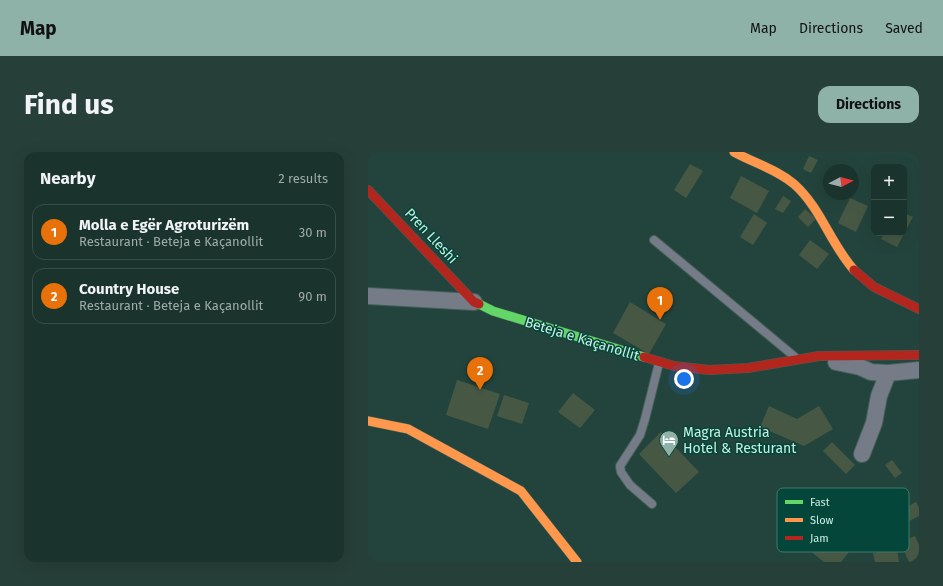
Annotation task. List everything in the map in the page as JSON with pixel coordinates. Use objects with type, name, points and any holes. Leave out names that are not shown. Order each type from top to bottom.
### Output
[{"type":"street","points":[[734,152],[788,179],[805,196],[822,217],[838,247],[853,269],[875,288],[919,309]]},
{"type":"street","name":"Pren Lleshi","points":[[368,190],[474,302]]},
{"type":"street","name":"Beteja e Kaçanollit","points":[[368,296],[474,302],[493,311],[659,362],[674,366],[709,370],[748,368],[819,356],[919,355]]},
{"type":"street","name":"Beteja e Kaçanollit","points":[[798,360],[839,363],[860,367],[871,372],[888,373],[919,370]]},
{"type":"street","points":[[862,454],[874,423],[879,396],[888,373]]},
{"type":"street","points":[[368,421],[408,429],[521,491],[577,562]]},
{"type":"lane","points":[[654,240],[798,360]]},
{"type":"lane","points":[[652,504],[630,485],[621,472],[620,466],[640,435],[659,362]]},
{"type":"building","points":[[809,156],[818,160],[811,173],[803,169]]},
{"type":"building","points":[[690,164],[703,171],[686,198],[674,190]]},
{"type":"building","points":[[741,176],[769,191],[757,213],[730,198]]},
{"type":"building","points":[[783,196],[791,201],[783,213],[775,209]]},
{"type":"building","points":[[849,200],[854,200],[868,206],[856,232],[838,223]]},
{"type":"building","points":[[805,209],[816,219],[808,227],[798,217]]},
{"type":"building","points":[[754,214],[767,223],[753,245],[740,237]]},
{"type":"building","points":[[907,214],[913,217],[907,228]]},
{"type":"building","points":[[883,236],[903,236],[897,247],[881,239]]},
{"type":"building","points":[[810,240],[829,254],[817,269],[799,255]]},
{"type":"building","points":[[630,302],[666,324],[649,354],[613,333]]},
{"type":"building","points":[[457,380],[500,394],[488,429],[446,415]]},
{"type":"building","points":[[573,393],[595,410],[580,428],[558,412]]},
{"type":"building","points":[[504,395],[529,403],[522,424],[497,416]]},
{"type":"building","points":[[769,406],[797,419],[819,406],[833,429],[804,446],[760,427]]},
{"type":"building","points":[[661,432],[699,472],[676,493],[639,454]]},
{"type":"building","points":[[832,442],[855,465],[846,474],[823,451]]},
{"type":"building","points":[[892,460],[902,473],[895,478],[885,465]]},
{"type":"building","points":[[916,502],[919,508],[919,516],[909,521],[909,506]]},
{"type":"building","points":[[915,536],[919,545],[919,562],[909,562],[904,552],[909,552],[909,538]]},
{"type":"building","points":[[811,552],[849,552],[841,562],[824,562]]},
{"type":"building","points":[[897,552],[899,562],[875,562],[873,553]]},
{"type":"traffic: fast","points":[[479,304],[493,311],[644,357]]},
{"type":"traffic: slow","points":[[734,152],[772,170],[794,184],[803,193],[819,215],[838,249],[854,270]]},
{"type":"traffic: slow","points":[[368,421],[408,429],[521,491],[577,562]]},
{"type":"traffic: jam","points":[[368,190],[474,302],[479,304]]},
{"type":"traffic: jam","points":[[854,270],[874,287],[919,309]]},
{"type":"traffic: jam","points":[[644,357],[674,366],[709,370],[748,368],[819,356],[919,355]]},
{"type":"place","name":"Molla e Egër Agroturizëm","points":[[660,320]]},
{"type":"place","name":"Country House","points":[[480,390]]},
{"type":"place","name":"Magra Austria Hotel & Resturant","points":[[669,457]]}]
